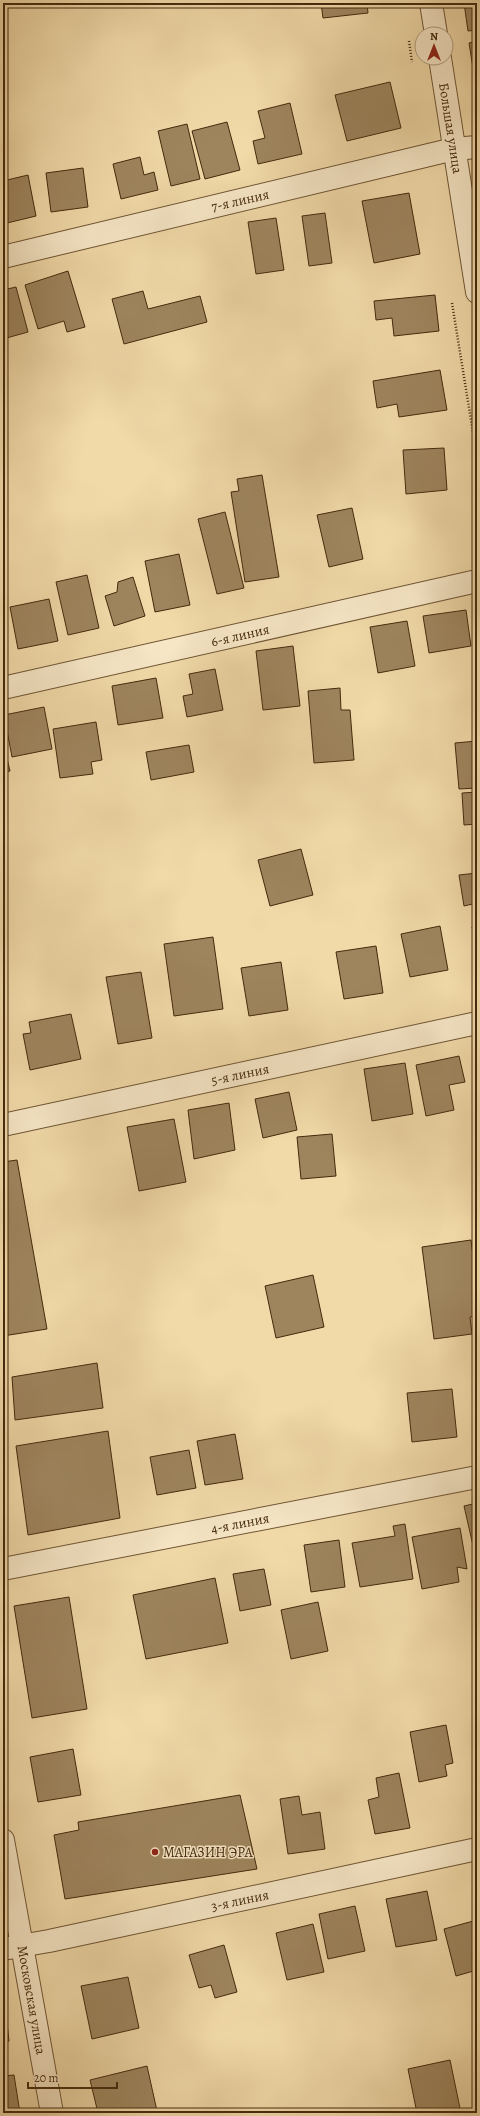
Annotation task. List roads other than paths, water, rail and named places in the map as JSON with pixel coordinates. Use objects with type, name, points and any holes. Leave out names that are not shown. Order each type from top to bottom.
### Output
[{"type":"street","points":[[431,3],[435,26]]},
{"type":"street","name":"Большая улица","points":[[441,66],[477,292]]},
{"type":"street","name":"7-я линия","points":[[3,257],[454,149],[477,147]]},
{"type":"street","name":"6-я линия","points":[[3,688],[477,581]]},
{"type":"street","name":"5-я линия","points":[[3,1125],[477,1023]]},
{"type":"street","name":"4-я линия","points":[[3,1569],[477,1477]]},
{"type":"street","name":"Московская улица","points":[[3,1840],[13,1947],[52,2113]]},
{"type":"street","name":"3-я линия","points":[[13,1947],[477,1849]]},
{"type":"place","name":"МАГАЗИН ЭРА","points":[[155,1852]]}]
